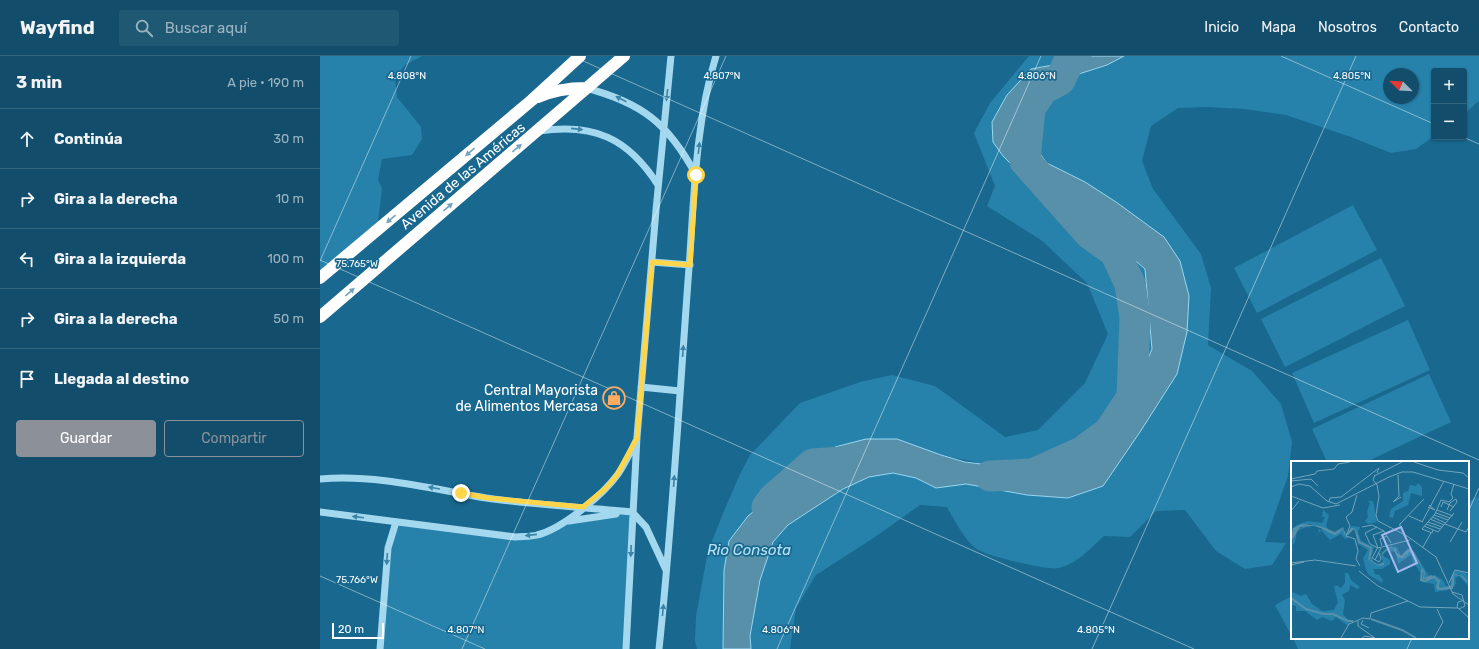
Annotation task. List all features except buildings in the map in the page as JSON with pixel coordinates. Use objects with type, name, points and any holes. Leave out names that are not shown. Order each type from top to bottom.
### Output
[{"type":"highway","name":"Avenida de las Américas","points":[[320,278],[532,100],[580,56]]},
{"type":"highway","name":"Avenida de las Américas","points":[[320,317],[539,131],[624,56]]},
{"type":"highway","points":[[532,100],[549,92],[567,88],[586,88]]},
{"type":"street","points":[[626,649],[637,438],[658,185],[671,56]]},
{"type":"street","points":[[659,649],[667,572],[696,175],[704,108],[716,56]]},
{"type":"street","points":[[586,88],[615,96],[642,110],[664,128],[683,150],[696,175]]},
{"type":"street","points":[[539,131],[562,128],[586,130],[608,137],[628,149],[646,165],[658,185]]},
{"type":"street","points":[[652,262],[690,265]]},
{"type":"street","points":[[641,387],[680,391]]},
{"type":"street","points":[[320,512],[515,537],[536,535],[550,530],[567,521],[606,488],[617,475],[637,438]]},
{"type":"street","points":[[320,479],[341,477],[383,481],[488,498],[632,512],[646,527],[667,572]]},
{"type":"street","points":[[567,521],[594,516],[632,512]]},
{"type":"street","points":[[380,649],[388,548],[396,522]]},
{"type":"shaded area","points":[[320,56],[422,56],[405,65],[395,78],[397,97],[421,127],[422,139],[412,155],[382,159],[378,180],[382,189],[377,230],[320,278]]},
{"type":"shaded area","points":[[1029,56],[1060,56],[1053,65],[1031,69],[993,142],[1003,156],[1032,185],[1090,221],[1145,269],[1152,349],[1132,397],[1109,432],[1062,473],[1033,474],[941,455],[813,464],[798,477],[724,570],[723,649],[697,649],[695,641],[696,616],[708,551],[724,511],[750,455],[800,403],[860,382],[892,375],[935,386],[1005,437],[1038,430],[1085,383],[1108,334],[1087,283],[1041,240],[987,206],[995,186],[974,133],[990,103]]},
{"type":"shaded area","points":[[1124,56],[1479,56],[1479,101],[1467,111],[1467,68],[1431,68],[1431,138],[1416,149],[1391,153],[1351,137],[1286,115],[1244,109],[1207,107],[1178,108],[1151,126],[1142,161],[1153,189],[1201,254],[1211,288],[1208,345],[1252,371],[1281,404],[1292,442],[1288,476],[1265,542],[1286,543],[1272,565],[1245,569],[1216,551],[1185,510],[1156,511],[1130,537],[1104,536],[1072,563],[1059,568],[1043,567],[992,555],[977,549],[968,541],[960,530],[947,507],[920,505],[875,537],[816,575],[796,608],[790,649],[751,649],[750,636],[760,580],[773,542],[788,525],[843,489],[869,476],[893,473],[916,478],[936,488],[966,484],[1027,495],[1068,498],[1102,486],[1140,432],[1177,374],[1189,296],[1064,172],[1046,161],[1038,152],[1030,132],[1029,115],[1035,99],[1042,90],[1054,82],[1104,66]]},
{"type":"shaded area","points":[[1353,205],[1377,250],[1257,313],[1234,268]]},
{"type":"shaded area","points":[[1381,258],[1405,306],[1285,367],[1261,319]]},
{"type":"shaded area","points":[[1408,320],[1430,370],[1314,423],[1292,373]]},
{"type":"shaded area","points":[[1429,374],[1451,422],[1368,461],[1327,461],[1312,429]]},
{"type":"shaded area","points":[[1479,496],[1479,649],[1298,649],[1293,639],[1469,639],[1469,501]]},
{"type":"shaded area","points":[[632,512],[626,649],[380,649],[388,548],[396,522],[515,537],[536,535],[567,521]]},
{"type":"shaded area","points":[[1291,597],[1291,635],[1275,605]]},
{"type":"water","name":"Rio Consota","points":[[1060,56],[1124,56],[1107,65],[1060,80],[1043,89],[1030,108],[1028,127],[1034,146],[1047,163],[1085,182],[1116,202],[1164,237],[1180,261],[1189,296],[1187,332],[1177,374],[1103,486],[1068,498],[1027,495],[966,484],[936,488],[916,478],[893,473],[869,477],[843,489],[788,525],[773,542],[760,580],[750,636],[751,649],[723,649],[724,570],[729,541],[748,516],[835,447],[866,439],[897,439],[965,462],[997,466],[1033,474],[1062,473],[1109,432],[1132,397],[1152,349],[1145,269],[1090,221],[1032,185],[1003,156],[993,142],[992,122],[1007,95],[1031,69],[1053,65]]},
{"type":"waterway","points":[[990,476],[1033,474],[1082,452],[1109,432],[1132,397],[1135,317],[1130,284],[1115,252],[1090,234],[1025,161],[1030,108],[1043,89],[1060,80],[1068,63],[1076,56]]},
{"type":"waterway","points":[[767,507],[773,499],[813,464],[857,461]]},
{"type":"place","name":"Central Mayorista de Alimentos Mercasa","points":[[614,398]]},
{"type":"route","points":[[461,493],[488,498],[583,507],[606,488],[617,475],[637,438],[652,262],[690,265],[696,175]]}]
